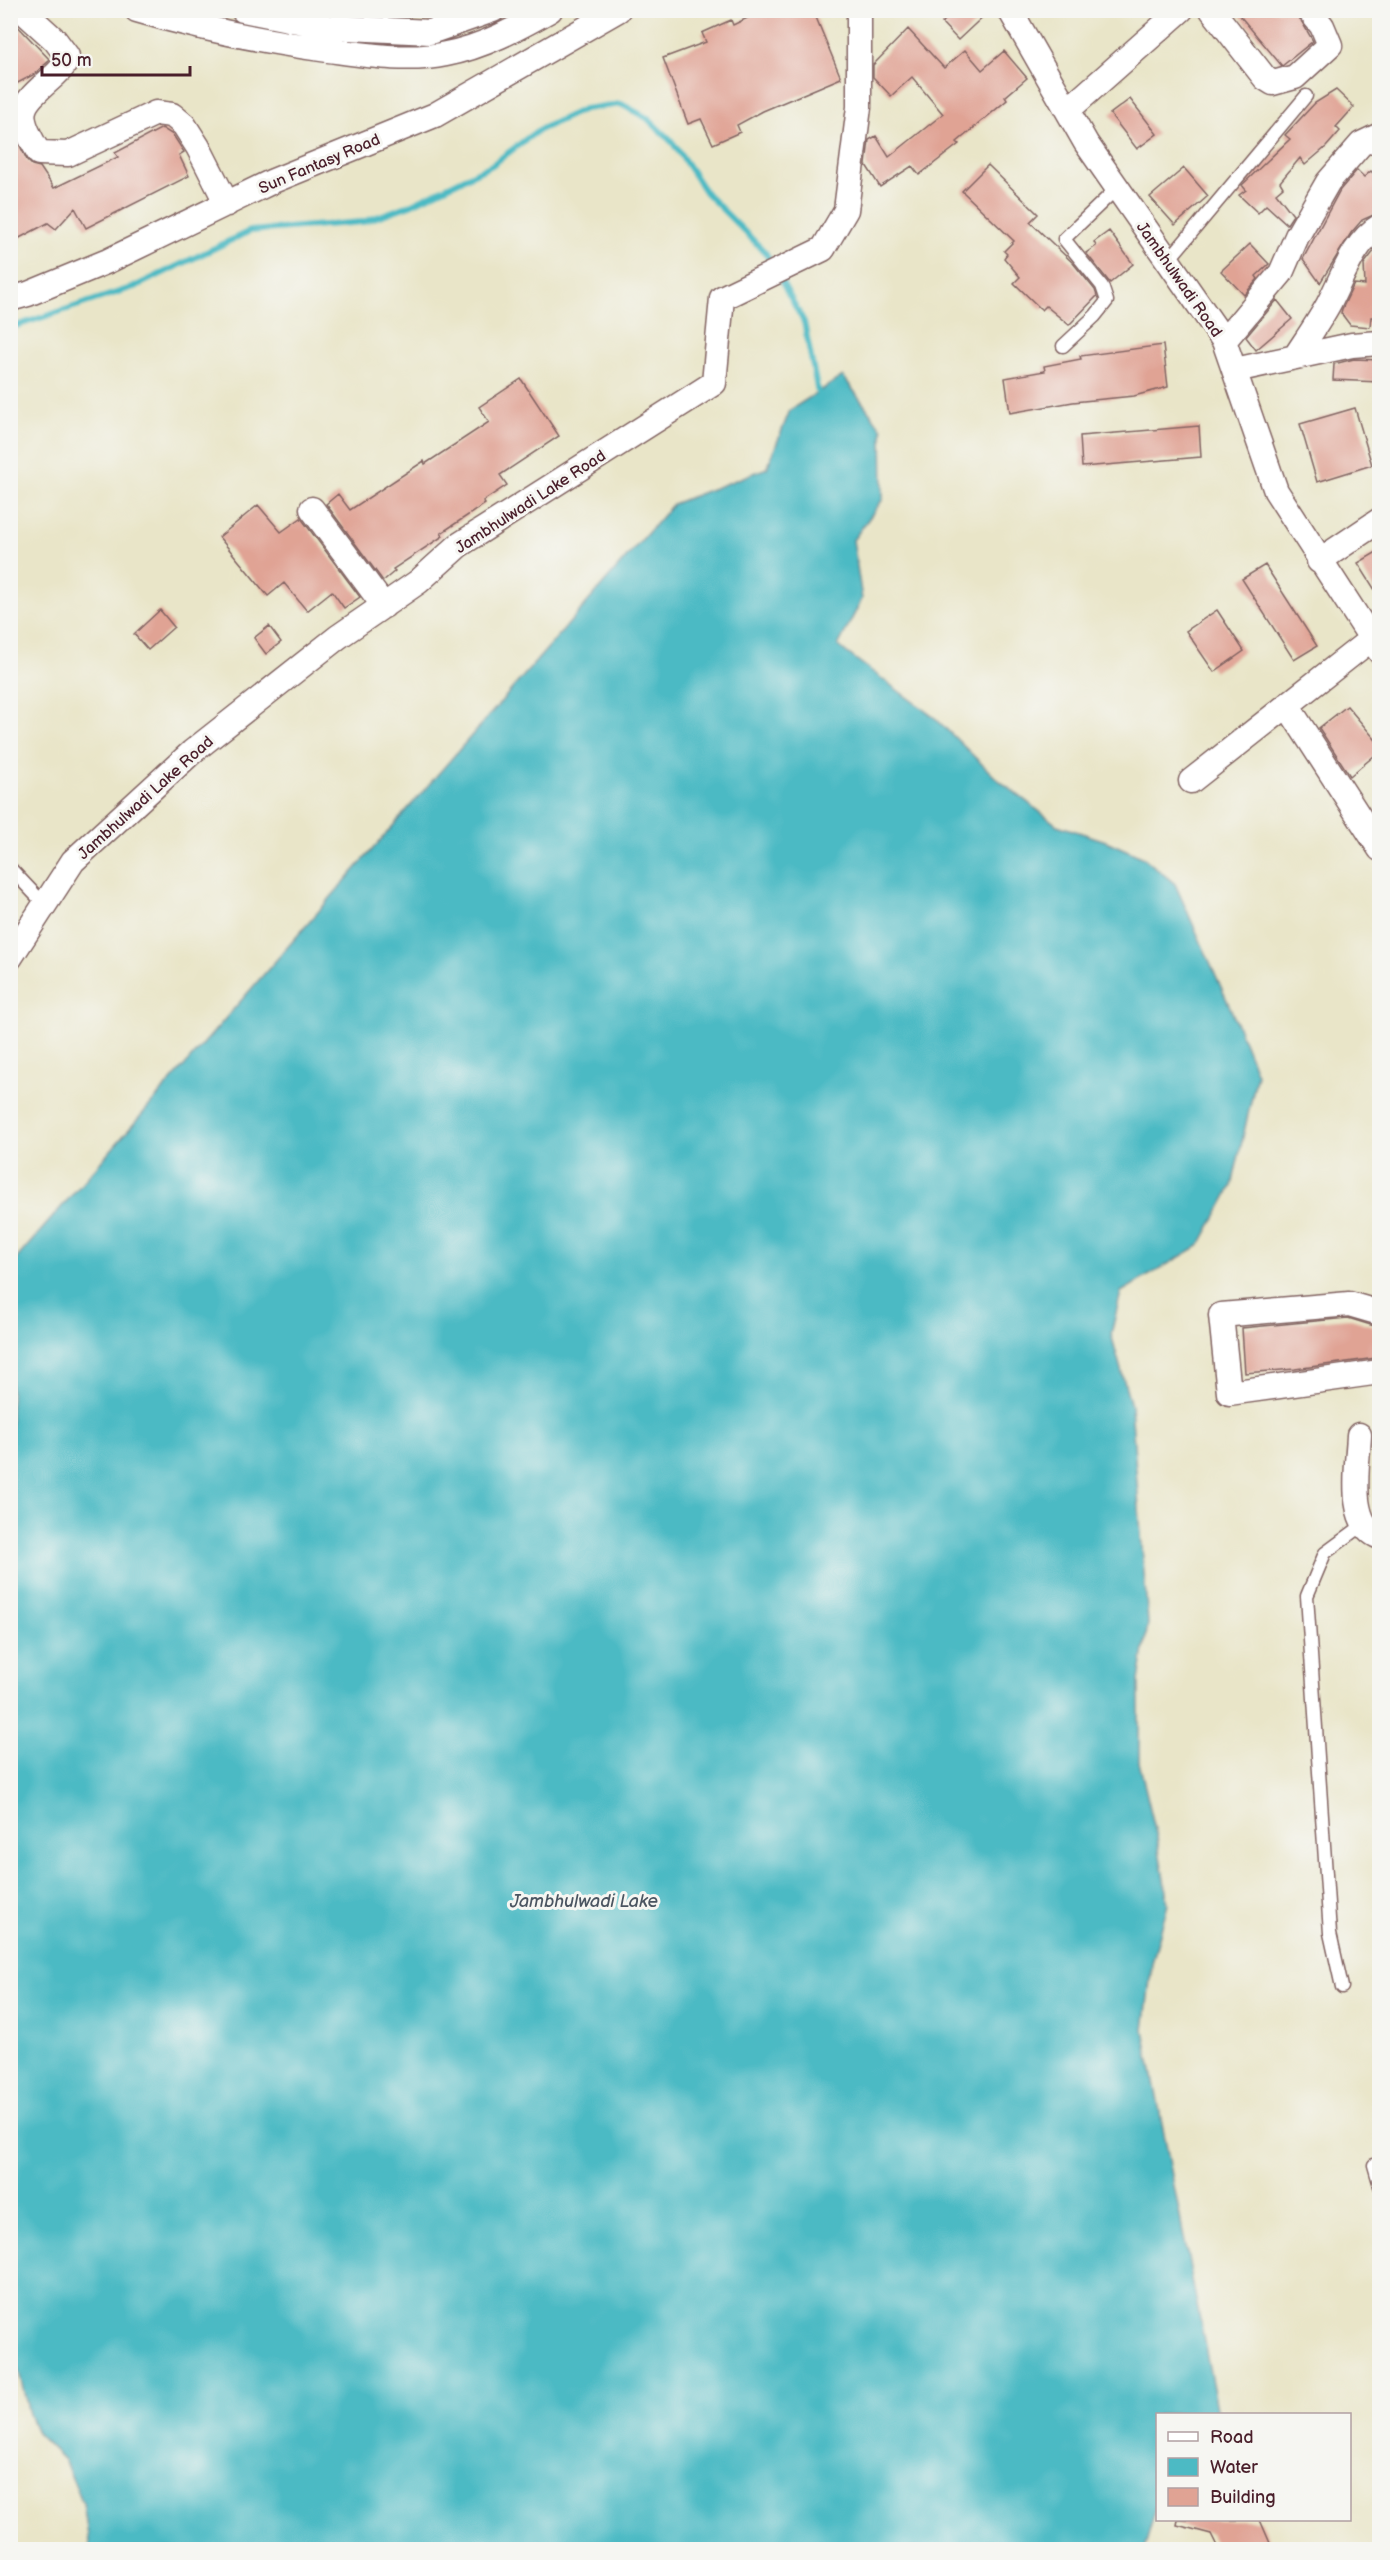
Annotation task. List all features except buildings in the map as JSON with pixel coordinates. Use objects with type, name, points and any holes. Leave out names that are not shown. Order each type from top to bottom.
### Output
[{"type":"street","points":[[22,10],[55,40],[67,56],[66,63],[27,100],[22,114],[29,137],[39,153],[68,154],[156,113],[172,115],[184,125],[198,147],[227,204]]},
{"type":"street","points":[[137,10],[223,33],[266,41],[365,55],[426,58],[479,44],[550,10]]},
{"type":"street","points":[[243,10],[328,27],[430,32],[493,10]]},
{"type":"street","name":"Sun Fantasy Road","points":[[10,299],[28,294],[108,261],[273,181],[435,115],[618,10]]},
{"type":"street","name":"Jambhulwadi Lake Road","points":[[10,958],[73,861],[192,752],[338,637],[418,582],[459,545],[714,383],[722,298],[823,249],[846,210],[859,107],[860,10]]},
{"type":"street","name":"Jambhulwadi Road","points":[[1010,10],[1068,110],[1117,188],[1224,341],[1276,491],[1375,646]]},
{"type":"street","points":[[1068,110],[1181,10]]},
{"type":"street","points":[[1212,10],[1265,78],[1273,83],[1295,77],[1330,45],[1322,26],[1309,10]]},
{"type":"street","points":[[1224,341],[1281,273],[1297,236],[1328,182],[1361,144],[1380,135]]},
{"type":"street","points":[[1295,357],[1327,307],[1358,246],[1380,226]]},
{"type":"street","points":[[1235,370],[1352,345],[1380,343]]},
{"type":"street","points":[[312,509],[384,606]]},
{"type":"street","points":[[1319,561],[1380,520]]},
{"type":"street","points":[[1191,781],[1287,705],[1375,646]]},
{"type":"street","points":[[1287,705],[1380,849]]},
{"type":"street","points":[[1380,1313],[1349,1304],[1221,1315],[1229,1393],[1380,1372]]},
{"type":"street","points":[[1359,1435],[1357,1505],[1371,1531]]},
{"type":"lane","points":[[1167,262],[1306,96]]},
{"type":"lane","points":[[1063,346],[1095,316],[1107,301],[1102,286],[1064,239],[1117,188]]},
{"type":"lane","points":[[10,868],[44,904]]},
{"type":"lane","points":[[1342,1987],[1330,1933],[1307,1596],[1325,1553],[1371,1531]]},
{"type":"lane","points":[[1374,2165],[1380,2186]]},
{"type":"water","name":"Jambhulwadi Lake","points":[[843,376],[882,429],[883,499],[853,540],[862,599],[838,646],[935,718],[996,778],[1057,825],[1106,841],[1144,858],[1175,884],[1257,1074],[1232,1186],[1200,1245],[1121,1292],[1111,1334],[1131,1406],[1148,1623],[1139,1681],[1139,1762],[1157,1838],[1168,1904],[1152,1963],[1144,2030],[1218,2413],[1156,2413],[1156,2507],[1144,2549],[90,2549],[83,2503],[64,2460],[37,2433],[29,2414],[11,2338],[11,1265],[673,504],[767,468],[790,410]]},
{"type":"waterway","points":[[10,328],[134,287],[250,231],[363,222],[410,205],[492,165],[537,131],[584,109],[621,104],[647,118],[673,143],[706,193],[765,252],[773,266]]},
{"type":"waterway","points":[[778,275],[804,322],[818,393]]}]
